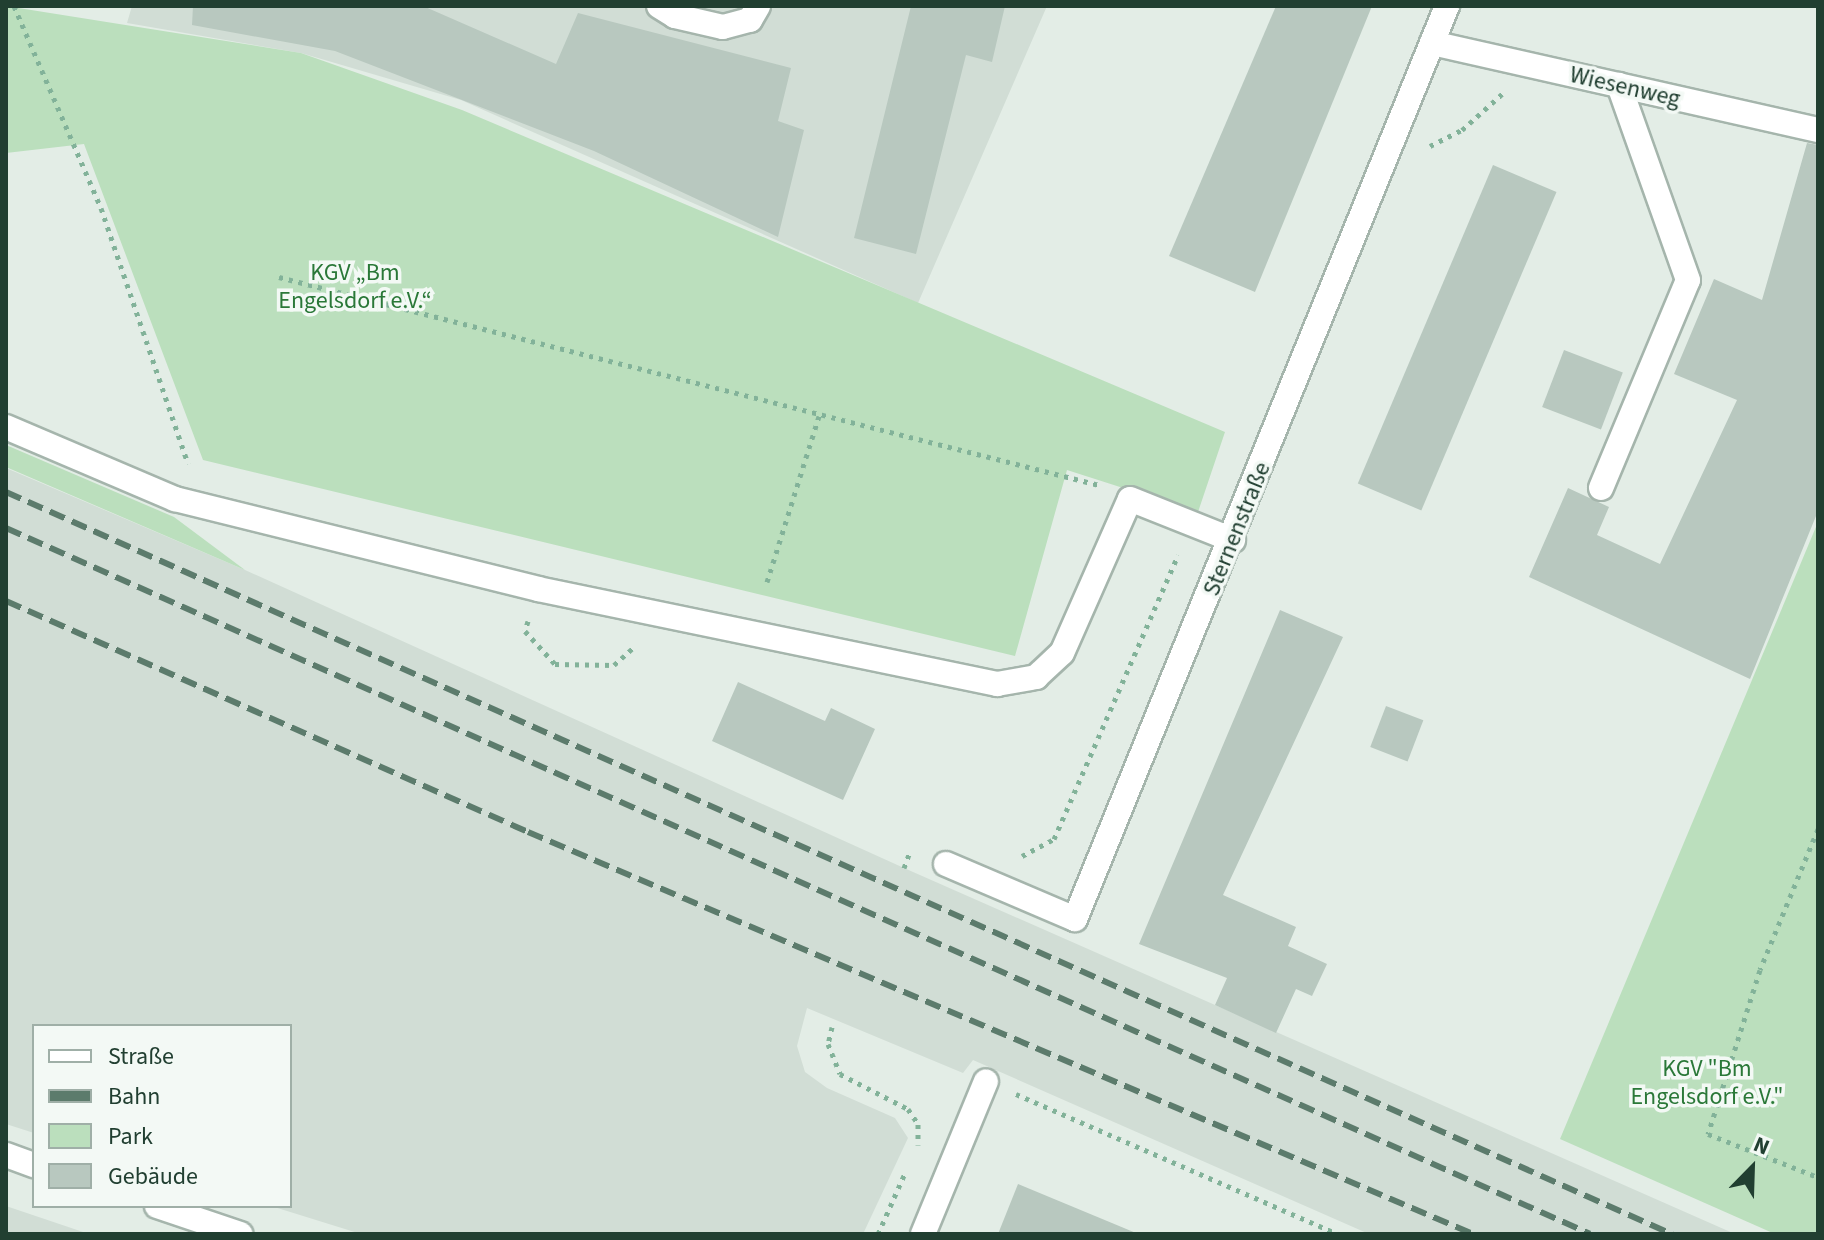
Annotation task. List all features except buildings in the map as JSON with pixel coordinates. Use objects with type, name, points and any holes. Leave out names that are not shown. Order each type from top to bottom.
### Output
[{"type":"street","points":[[659,6],[675,16],[723,27],[750,20],[758,6]]},
{"type":"street","name":"Sternenstraße","points":[[946,864],[1075,919],[1233,540],[1447,6]]},
{"type":"street","name":"Wiesenweg","points":[[1432,43],[1818,130]]},
{"type":"street","points":[[1601,488],[1688,280],[1619,85]]},
{"type":"street","points":[[6,427],[162,494],[203,505],[538,589],[997,684],[1036,677],[1062,653],[1130,499],[1193,521],[1233,540]]},
{"type":"street","points":[[923,1234],[986,1081]]},
{"type":"street","points":[[6,1155],[32,1164]]},
{"type":"street","points":[[163,1208],[240,1234]]},
{"type":"path","points":[[14,6],[101,208],[203,505]]},
{"type":"path","points":[[1384,168],[1462,130],[1533,66]]},
{"type":"path","points":[[279,277],[1114,489],[1130,499]]},
{"type":"path","points":[[767,582],[819,416]]},
{"type":"path","points":[[1018,858],[1054,839],[1193,521]]},
{"type":"path","points":[[538,589],[525,631],[555,664],[614,665],[669,617]]},
{"type":"path","points":[[1818,829],[1760,970],[1708,1134],[1818,1177]]},
{"type":"path","points":[[904,868],[915,840]]},
{"type":"path","points":[[832,1027],[828,1044],[840,1074],[908,1109],[918,1124],[913,1157]]},
{"type":"path","points":[[986,1081],[1338,1234]]},
{"type":"path","points":[[878,1234],[907,1170]]},
{"type":"shaded area","points":[[132,6],[1047,6],[918,303],[461,100],[301,53],[127,23]]},
{"type":"shaded area","points":[[6,468],[245,570],[904,868],[1735,1234],[1369,1234],[973,1060],[963,1073],[807,1008],[797,1046],[805,1072],[827,1088],[895,1118],[908,1138],[863,1234],[361,1234],[277,1208],[292,1208],[292,1024],[32,1024],[32,1132],[6,1124]]},
{"type":"shaded area","points":[[6,1206],[89,1234],[6,1234]]},
{"type":"green space","name":"KGV „Bm Engelsdorf e.V.“","points":[[6,6],[301,53],[462,110],[1225,432],[1198,512],[1067,470],[1015,656],[203,460],[84,144],[6,153]]},
{"type":"green space","points":[[6,445],[174,517],[245,570],[6,467]]},
{"type":"green space","name":"KGV \"Bm Engelsdorf e.V.\"","points":[[1818,522],[1818,1234],[1775,1234],[1560,1139]]},
{"type":"railway","points":[[6,492],[1672,1234]]},
{"type":"railway","points":[[6,528],[1590,1234]]},
{"type":"railway","points":[[6,601],[528,832],[1473,1234]]}]
